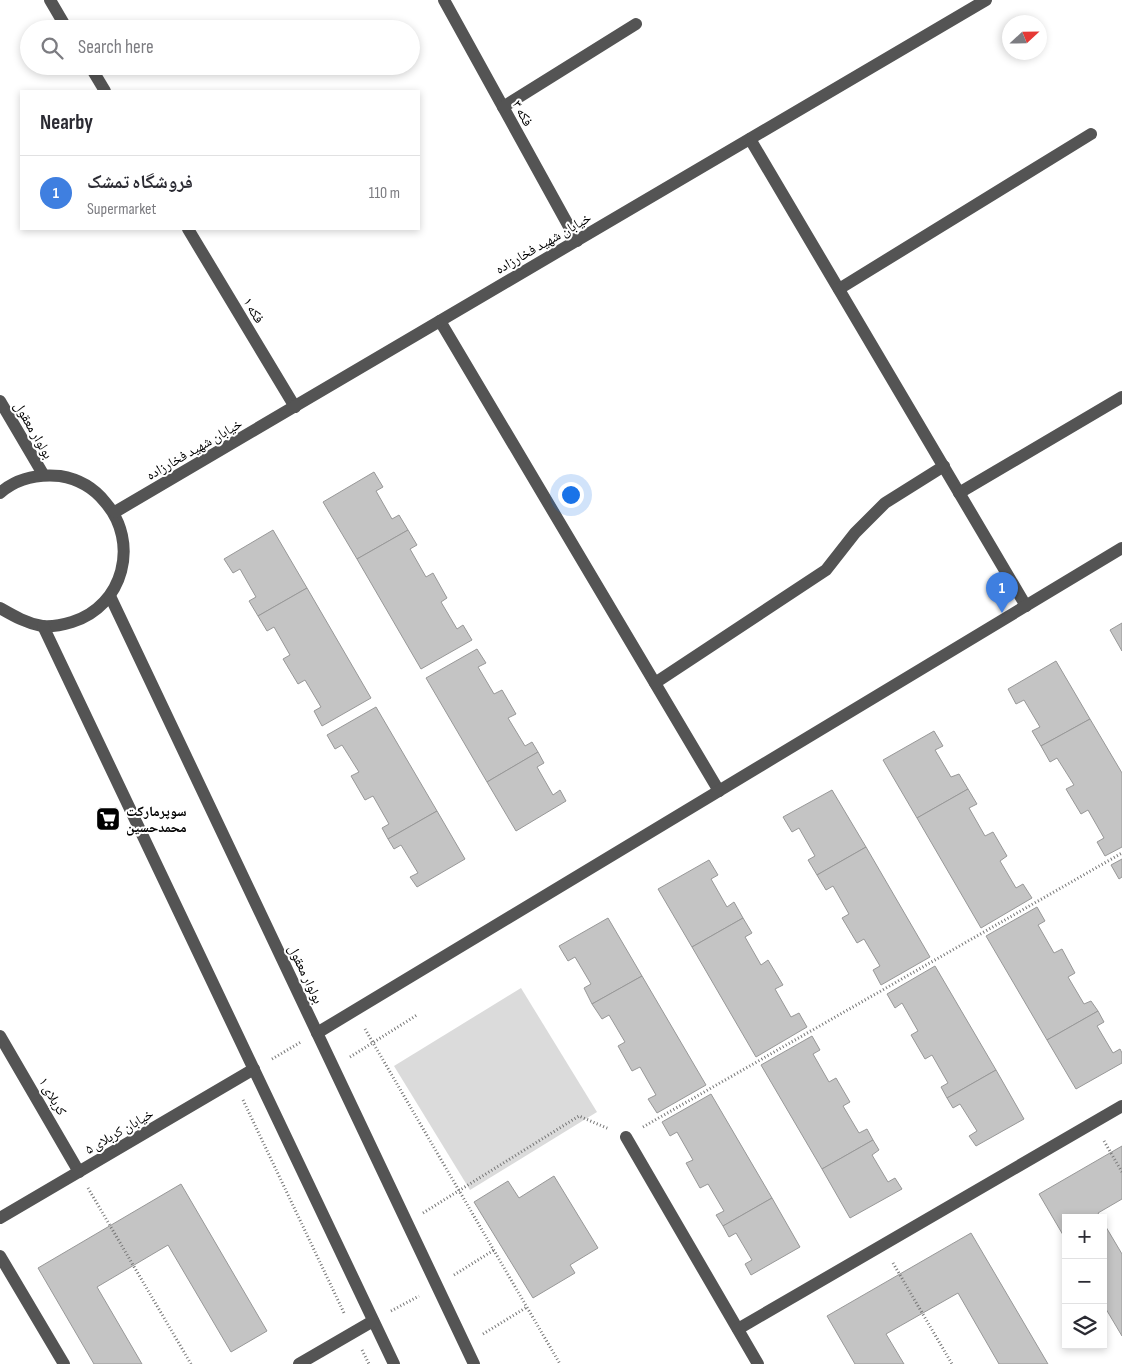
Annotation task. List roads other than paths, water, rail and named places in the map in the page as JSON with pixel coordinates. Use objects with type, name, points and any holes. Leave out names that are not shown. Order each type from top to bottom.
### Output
[{"type":"street","points":[[50,0],[62,20]]},
{"type":"street","name":"فکه ۳","points":[[444,0],[577,241]]},
{"type":"street","name":"خیابان شهید فخارزاده","points":[[115,512],[986,0]]},
{"type":"street","points":[[503,107],[636,24]]},
{"type":"street","points":[[95,75],[104,90]]},
{"type":"street","points":[[839,289],[1091,134]]},
{"type":"street","points":[[750,139],[1026,606]]},
{"type":"street","name":"فکه ۱","points":[[189,230],[294,407]]},
{"type":"street","points":[[440,321],[719,791]]},
{"type":"street","points":[[960,493],[1122,397]]},
{"type":"street","name":"بولوار معقول","points":[[0,401],[43,474]]},
{"type":"street","points":[[655,683],[826,570],[855,533],[885,503],[944,466]]},
{"type":"street","points":[[0,493],[7,486],[24,478],[43,474],[71,478],[96,491],[115,512],[123,533],[124,555],[120,576],[110,596],[96,610],[80,620],[62,625],[43,626],[20,620],[0,608]]},
{"type":"street","points":[[317,1033],[1122,548]]},
{"type":"street","name":"بولوار معقول","points":[[110,596],[474,1364]]},
{"type":"street","points":[[43,626],[394,1364]]},
{"type":"street","name":"کربلای ۱","points":[[0,1036],[79,1172]]},
{"type":"street","name":"خیابان کربلای ۵","points":[[0,1218],[254,1069]]},
{"type":"street","points":[[738,1329],[1122,1106]]},
{"type":"street","points":[[626,1137],[758,1364]]},
{"type":"street","points":[[0,1256],[64,1364]]},
{"type":"street","points":[[299,1364],[373,1321]]},
{"type":"place","name":"فروشگاه تمشک","points":[[1002,613]]},
{"type":"place","name":"سوپرمارکت محمدحسین","points":[[108,819]]}]
